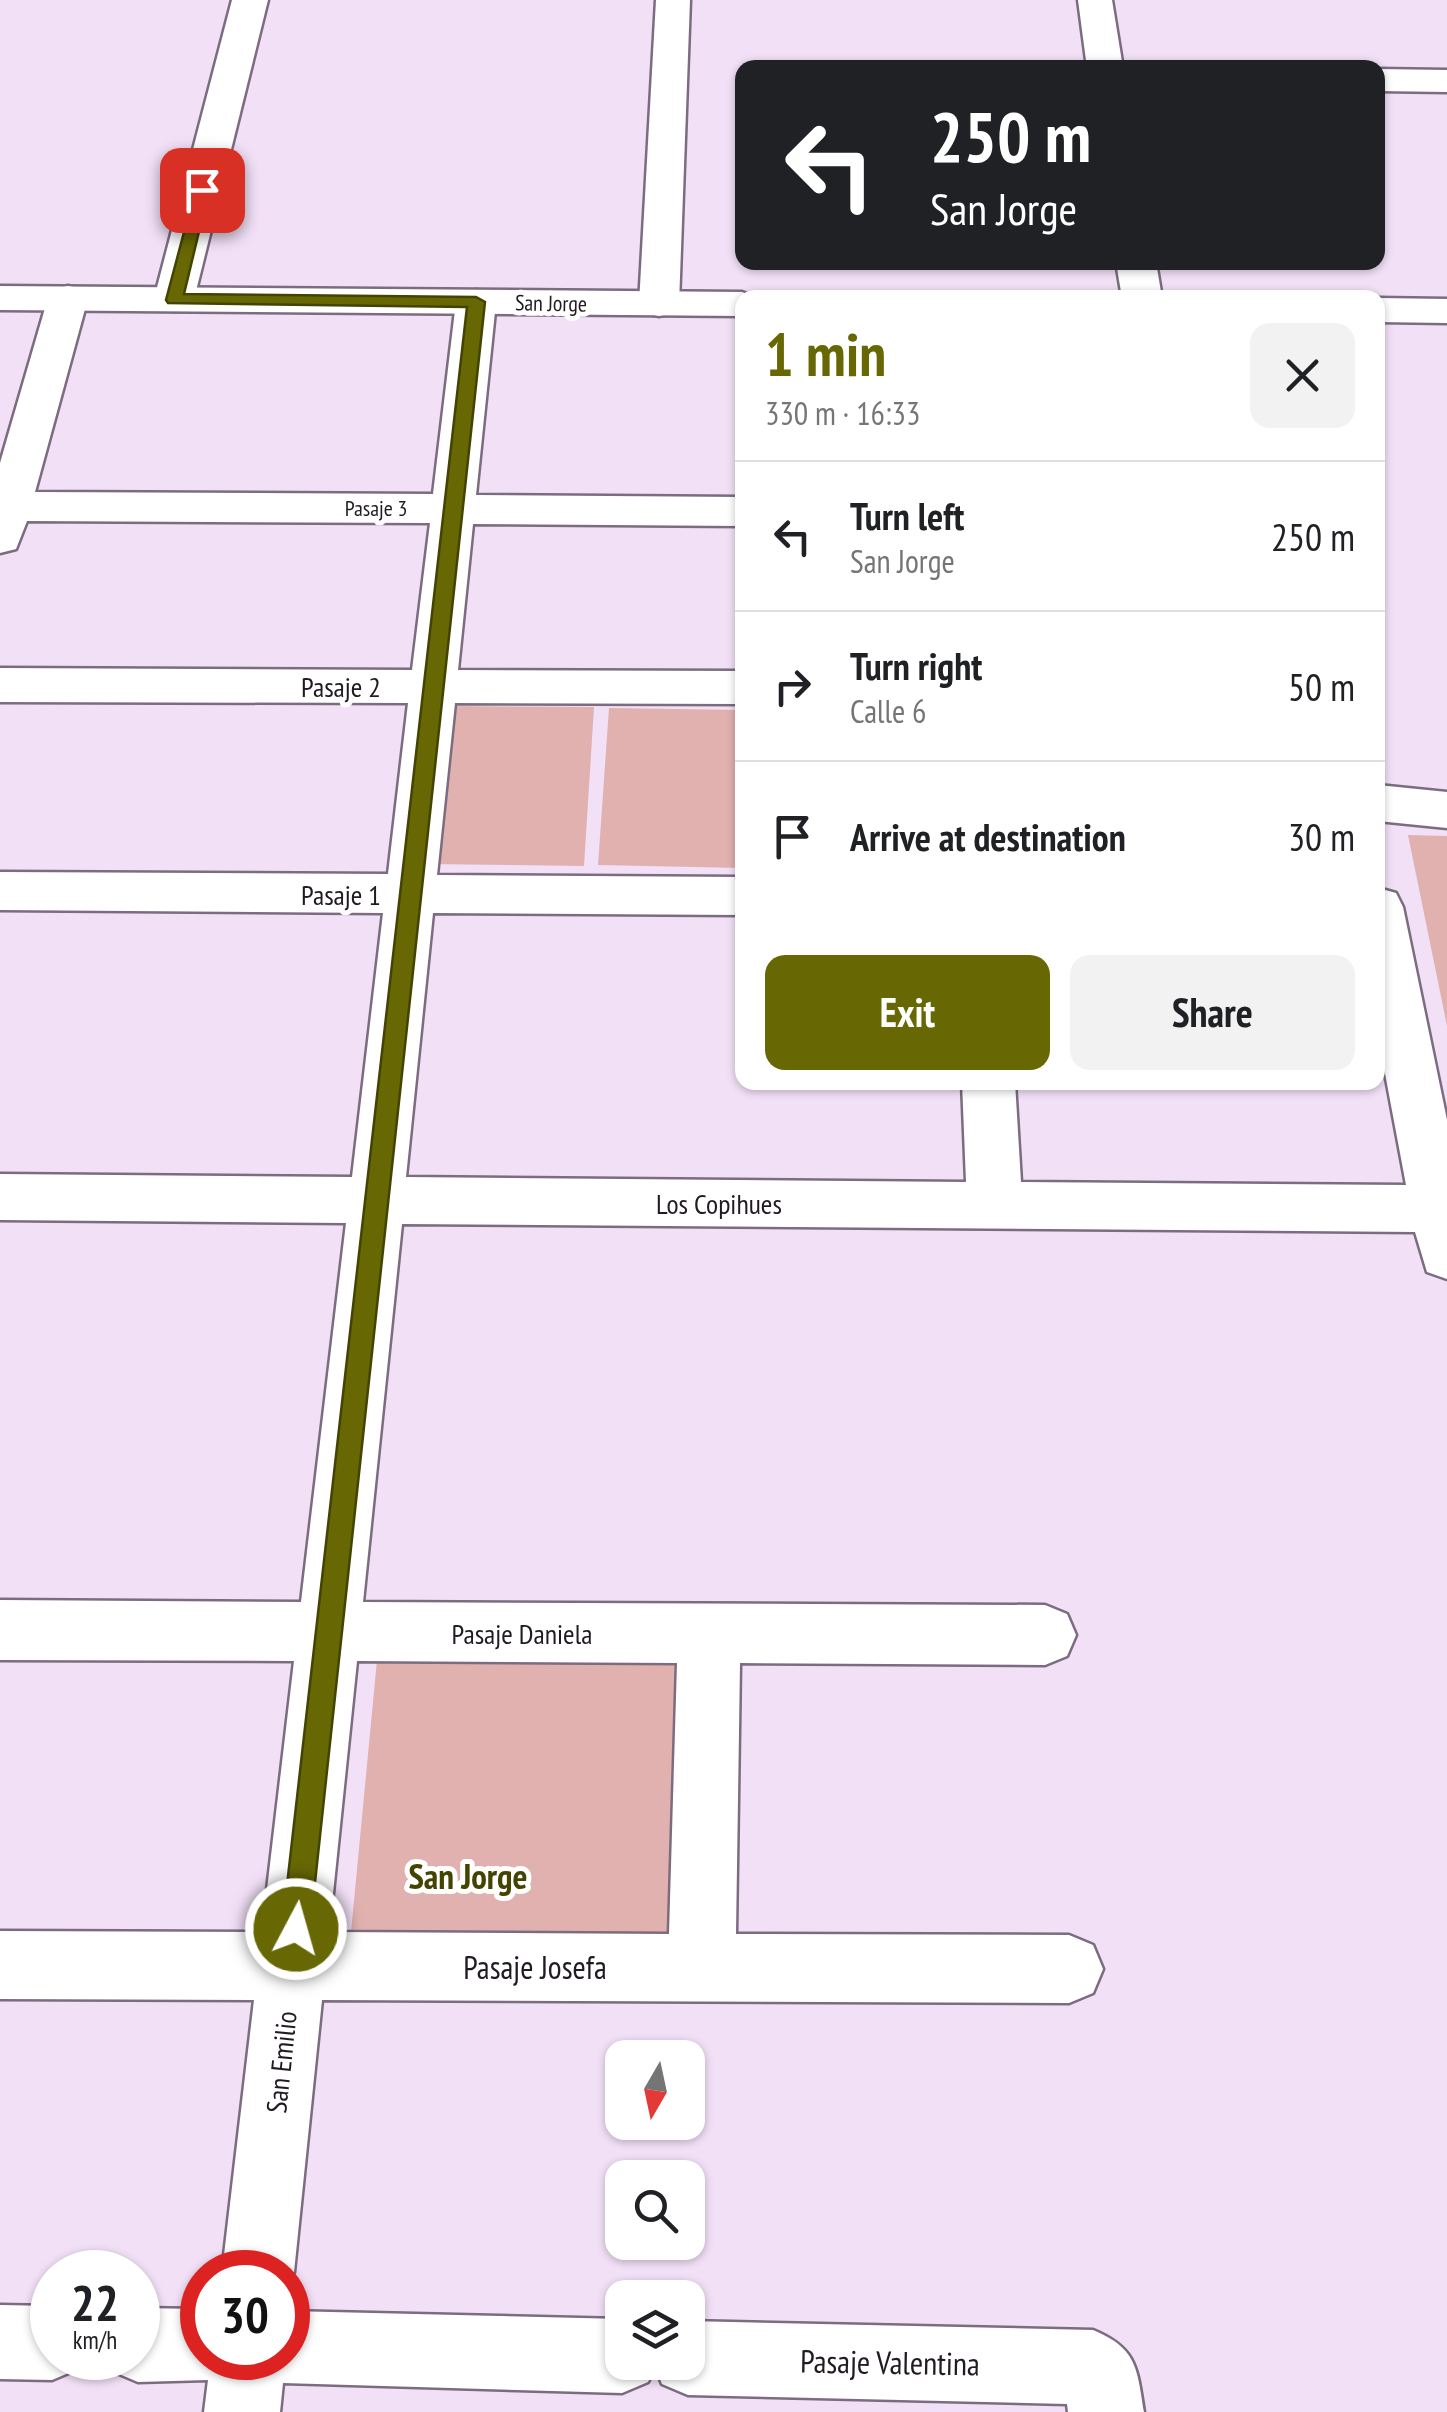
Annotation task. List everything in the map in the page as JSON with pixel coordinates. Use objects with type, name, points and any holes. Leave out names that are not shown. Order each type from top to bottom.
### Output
[{"type":"street","points":[[174,300],[250,0]]},
{"type":"street","points":[[659,304],[673,0]]},
{"type":"street","points":[[1094,0],[1104,60]]},
{"type":"street","points":[[1385,80],[1447,80]]},
{"type":"street","name":"San Jorge","points":[[0,298],[735,304]]},
{"type":"street","points":[[5,522],[68,298]]},
{"type":"street","name":"San Emilio","points":[[260,2250],[476,302]]},
{"type":"street","points":[[1385,310],[1447,311]]},
{"type":"street","name":"Pasaje 3","points":[[5,522],[453,509],[735,510]]},
{"type":"street","name":"Pasaje 2","points":[[0,685],[735,688]]},
{"type":"street","points":[[1385,804],[1447,810]]},
{"type":"street","name":"Pasaje 1","points":[[0,891],[735,896]]},
{"type":"street","points":[[1385,942],[1444,1241]]},
{"type":"street","points":[[988,1090],[995,1205]]},
{"type":"street","name":"Los Copihues","points":[[0,1196],[995,1205],[1444,1241]]},
{"type":"street","name":"Pasaje Daniela","points":[[0,1630],[1045,1635]]},
{"type":"street","points":[[702,1968],[709,1634]]},
{"type":"street","name":"Pasaje Josefa","points":[[0,1964],[1070,1969]]},
{"type":"street","points":[[0,2342],[30,2343]]},
{"type":"street","points":[[310,2349],[605,2356]]},
{"type":"street","name":"Pasaje Valentina","points":[[705,2359],[1100,2390]]},
{"type":"street","points":[[242,2412],[246,2380]]},
{"type":"shaded area","points":[[444,706],[594,707],[584,866],[426,864]]},
{"type":"shaded area","points":[[609,708],[735,710],[735,868],[598,865]]},
{"type":"shaded area","points":[[1408,835],[1447,836],[1447,1026]]},
{"type":"shaded area","points":[[377,1660],[680,1662],[675,1955],[349,1953]]},
{"type":"district","name":"San Jorge","points":[[468,1876]]},
{"type":"route","points":[[202,190],[174,300],[476,302],[296,1929]]}]
